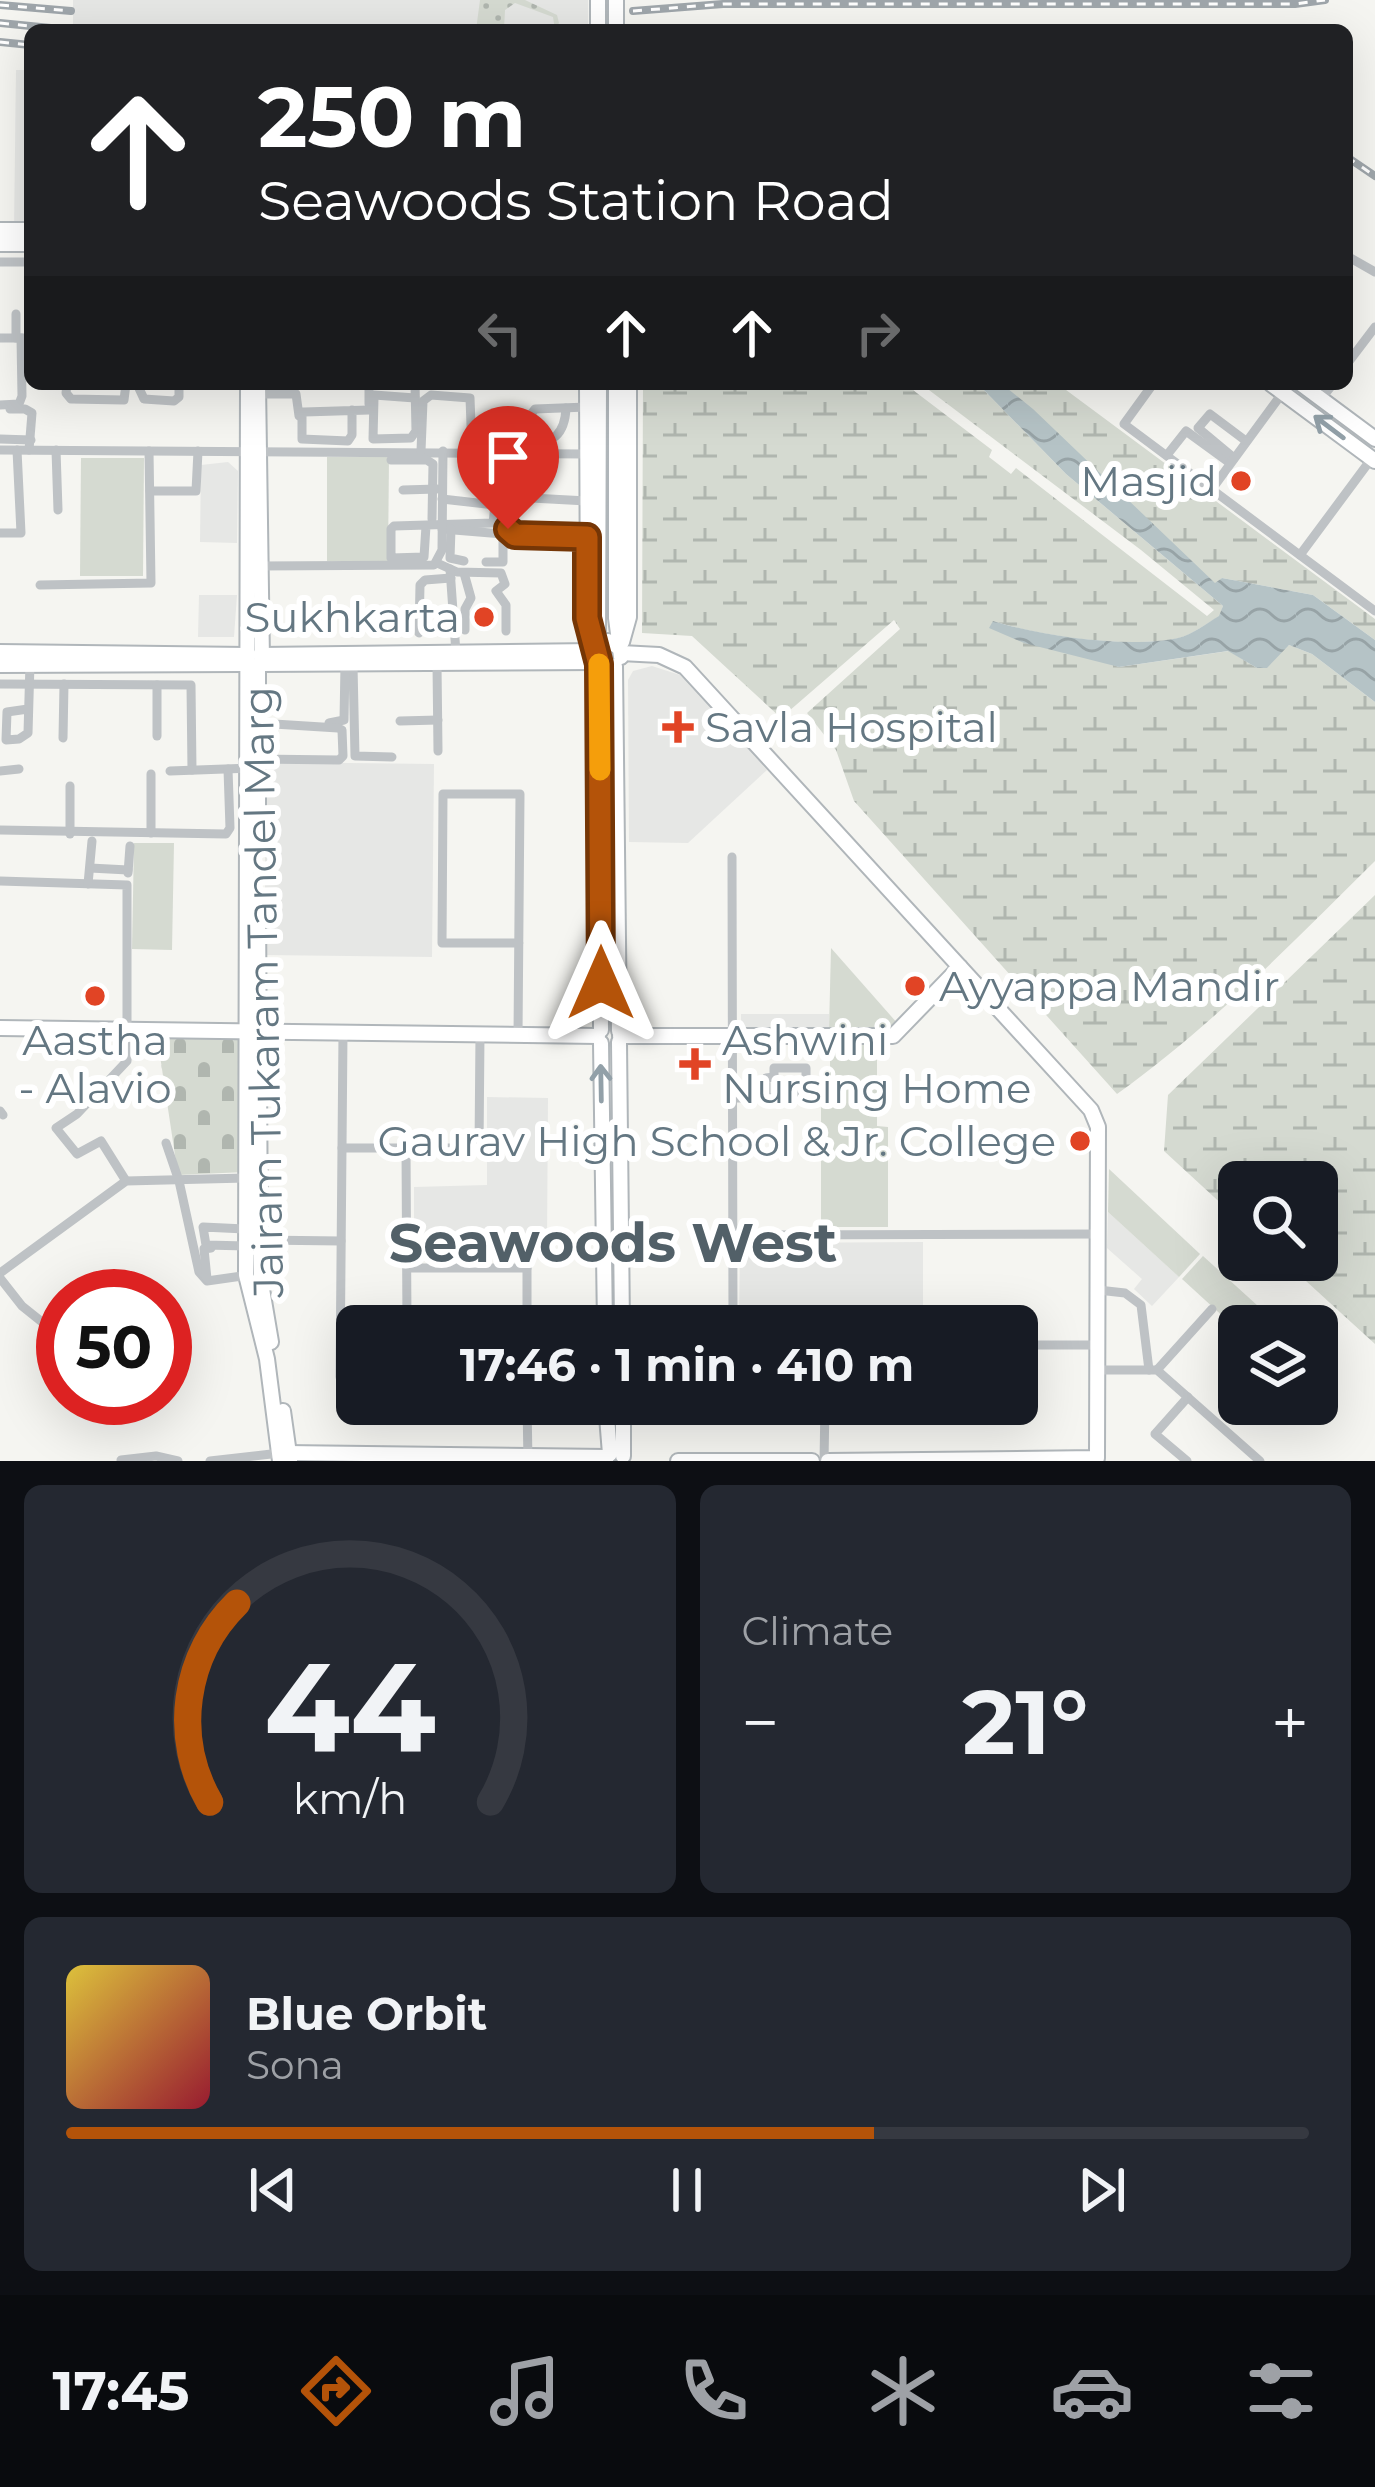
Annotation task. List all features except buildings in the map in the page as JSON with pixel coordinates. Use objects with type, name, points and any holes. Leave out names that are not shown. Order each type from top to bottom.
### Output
[{"type":"street","points":[[0,407],[19,404],[22,396],[22,341],[16,314]]},
{"type":"street","points":[[1353,356],[1375,327]]},
{"type":"street","points":[[0,338],[22,341]]},
{"type":"street","points":[[66,390],[71,399],[124,400],[125,390]]},
{"type":"street","points":[[139,390],[144,400],[174,401],[179,390]]},
{"type":"street","name":"Jairam Tukaram Tandel Marg","points":[[250,1245],[255,1032],[255,390]]},
{"type":"street","points":[[266,390],[298,396],[299,451]]},
{"type":"street","points":[[369,451],[371,390]]},
{"type":"street","points":[[373,390],[372,435],[376,440],[414,436],[416,390]]},
{"type":"street","points":[[567,658],[581,640],[587,618],[587,390]]},
{"type":"street","points":[[600,390],[608,490]]},
{"type":"street","points":[[616,390],[608,490],[607,654],[622,1305]]},
{"type":"street","points":[[628,390],[629,617],[635,640],[647,653]]},
{"type":"street","points":[[1150,390],[1124,424],[1375,611]]},
{"type":"street","points":[[1212,489],[1279,390]]},
{"type":"street","points":[[1285,390],[1374,458],[1300,555]]},
{"type":"street","points":[[1309,390],[1375,439]]},
{"type":"street","points":[[1321,399],[1328,390]]},
{"type":"street","points":[[421,452],[423,401],[430,394],[470,398],[472,452]]},
{"type":"street","points":[[374,398],[416,398]]},
{"type":"street","points":[[0,407],[29,410],[33,417],[20,532],[0,533]]},
{"type":"street","points":[[527,448],[529,417],[535,409],[587,407]]},
{"type":"street","points":[[369,410],[302,412],[302,439],[369,451],[527,448],[559,435],[566,408]]},
{"type":"street","points":[[0,439],[56,450],[299,451],[351,438],[352,410]]},
{"type":"street","points":[[1232,461],[1198,431],[1208,415],[1246,442]]},
{"type":"street","points":[[1167,455],[1189,431],[1232,461]]},
{"type":"street","points":[[1222,449],[1235,433]]},
{"type":"street","points":[[0,450],[26,447]]},
{"type":"street","points":[[527,448],[587,454]]},
{"type":"street","points":[[56,450],[58,509]]},
{"type":"street","points":[[40,585],[151,583],[149,451]]},
{"type":"street","points":[[150,491],[196,491],[198,451]]},
{"type":"street","points":[[254,566],[391,563],[427,567],[436,562],[442,550],[442,452]]},
{"type":"street","points":[[391,460],[431,462],[439,493]]},
{"type":"street","points":[[391,563],[392,528],[491,524],[495,506],[403,490]]},
{"type":"street","points":[[587,502],[510,498],[508,529],[515,535],[587,537]]},
{"type":"street","points":[[392,520],[503,534],[502,562],[486,562]]},
{"type":"street","points":[[391,563],[424,557],[439,524]]},
{"type":"street","points":[[439,524],[450,558],[464,567],[502,573],[505,584],[496,591],[506,604],[506,631]]},
{"type":"street","points":[[436,562],[450,573],[456,653]]},
{"type":"street","points":[[419,633],[420,585],[464,567]]},
{"type":"street","points":[[464,567],[471,598],[465,609],[465,630]]},
{"type":"street","points":[[605,1305],[599,694],[607,654],[629,617]]},
{"type":"street","points":[[587,618],[607,654]]},
{"type":"street","points":[[0,652],[30,658],[254,660],[456,653],[567,658],[599,694]]},
{"type":"street","points":[[254,660],[436,665],[647,653],[685,667],[1090,1110],[1100,1145],[1099,1459],[826,1461],[825,1425]]},
{"type":"street","points":[[0,665],[30,658]]},
{"type":"street","points":[[28,709],[30,658]]},
{"type":"street","name":"Jairam Tukaram Tandel Marg","points":[[254,660],[258,722],[254,765]]},
{"type":"street","points":[[436,665],[438,751]]},
{"type":"street","points":[[258,722],[342,722],[349,666]]},
{"type":"street","points":[[349,666],[356,756],[392,757]]},
{"type":"street","points":[[0,684],[192,687],[192,770]]},
{"type":"street","points":[[63,738],[64,684]]},
{"type":"street","points":[[157,685],[157,736]]},
{"type":"street","points":[[400,721],[438,720]]},
{"type":"street","points":[[170,771],[229,770],[343,756],[338,728],[258,722]]},
{"type":"street","points":[[0,771],[19,769]]},
{"type":"street","points":[[0,830],[228,833],[229,770]]},
{"type":"street","points":[[151,774],[151,832]]},
{"type":"street","points":[[70,786],[70,834]]},
{"type":"street","points":[[518,944],[442,943],[443,794],[520,794],[518,1035]]},
{"type":"street","points":[[88,884],[92,841]]},
{"type":"street","points":[[126,1181],[100,1141],[76,1154],[56,1128],[124,1065],[130,846]]},
{"type":"street","points":[[732,857],[733,1305]]},
{"type":"street","points":[[90,868],[128,870]]},
{"type":"street","points":[[0,881],[127,885]]},
{"type":"street","points":[[0,1028],[600,1036],[609,1026],[619,1036],[893,1036],[960,967]]},
{"type":"street","points":[[341,1305],[343,1033]]},
{"type":"street","points":[[342,1148],[479,1148],[480,1034]]},
{"type":"street","points":[[733,1098],[766,1098],[795,1098],[795,1088],[806,1088],[806,1068],[774,1068],[774,1078],[766,1078],[766,1098]]},
{"type":"street","points":[[166,1143],[179,1181],[193,1257],[207,1281]]},
{"type":"street","points":[[406,1148],[407,1305]]},
{"type":"street","points":[[36,1318],[0,1275],[126,1181],[253,1178]]},
{"type":"street","name":"Jairam Tukaram Tandel Marg","points":[[253,1178],[245,1228],[285,1458]]},
{"type":"street","points":[[245,1228],[203,1227],[206,1246],[341,1241]]},
{"type":"street","points":[[733,1235],[1099,1234]]},
{"type":"street","points":[[527,1244],[527,1305]]},
{"type":"street","points":[[207,1281],[205,1248],[250,1245]]},
{"type":"street","points":[[406,1268],[527,1268]]},
{"type":"street","points":[[207,1281],[254,1274]]},
{"type":"street","points":[[1098,1290],[1125,1293],[1141,1305],[1153,1370]]},
{"type":"street","points":[[1153,1370],[1212,1309]]},
{"type":"street","points":[[1038,1345],[1098,1345]]},
{"type":"street","points":[[1097,1370],[1153,1370],[1261,1461]]},
{"type":"street","points":[[1187,1461],[1155,1434],[1188,1397]]},
{"type":"street","points":[[527,1425],[528,1457]]},
{"type":"street","points":[[609,1425],[614,1458]]},
{"type":"street","points":[[614,1458],[620,1425]]},
{"type":"street","points":[[121,1460],[156,1456],[178,1461]]},
{"type":"street","points":[[285,1458],[328,1461]]},
{"type":"street","points":[[210,1461],[614,1458]]},
{"type":"street","points":[[677,1461],[812,1461]]},
{"type":"shaded area","points":[[73,0],[588,0],[588,24],[73,24]]},
{"type":"shaded area","points":[[16,70],[24,70],[24,230],[14,230]]},
{"type":"shaded area","points":[[228,462],[238,471],[237,543],[200,542],[201,465]]},
{"type":"shaded area","points":[[199,595],[237,595],[234,637],[198,637]]},
{"type":"shaded area","name":"Savla Hospital","points":[[652,666],[680,675],[767,770],[688,843],[629,842],[628,680],[633,671]]},
{"type":"shaded area","points":[[265,762],[434,764],[432,957],[265,955]]},
{"type":"shaded area","points":[[741,1014],[829,1014],[829,1030],[741,1030]]},
{"type":"shaded area","points":[[487,1097],[548,1098],[547,1242],[414,1242],[414,1187],[487,1185]]},
{"type":"shaded area","points":[[1108,1212],[1179,1277],[1152,1306],[1134,1289],[1142,1279],[1107,1248]]},
{"type":"shaded area","points":[[923,1242],[923,1305],[739,1305],[740,1243]]},
{"type":"green space","points":[[480,0],[525,0],[557,15],[559,23],[515,3],[505,10],[504,24],[477,24]]},
{"type":"green space","points":[[643,390],[913,390],[992,450],[989,457],[1011,474],[1016,468],[1207,616],[1214,610],[929,390],[984,390],[1066,474],[1223,606],[1220,616],[1194,632],[1159,641],[1086,639],[993,621],[1119,667],[1229,651],[1257,668],[1289,645],[1312,654],[1375,702],[1375,861],[1218,1012],[1117,1094],[854,801],[836,750],[807,713],[900,629],[894,620],[781,718],[692,636],[642,633]]},
{"type":"green space","points":[[1008,390],[1066,390],[1375,619],[1375,640],[1313,595],[1222,578],[1215,584]]},
{"type":"green space","points":[[327,457],[389,457],[388,561],[327,561]]},
{"type":"green space","points":[[81,458],[144,458],[143,576],[80,576]]},
{"type":"green space","points":[[134,843],[174,843],[172,950],[132,949]]},
{"type":"green space","points":[[1375,895],[1375,1344],[1338,1305],[1306,1281],[1338,1281],[1338,1161],[1218,1161],[1218,1201],[1164,1151],[1168,1095]]},
{"type":"green space","points":[[831,948],[898,1024],[886,1030],[829,1030]]},
{"type":"green space","points":[[157,1036],[244,1037],[245,1172],[178,1175]]},
{"type":"green space","points":[[830,1044],[877,1044],[877,1126],[888,1127],[888,1227],[821,1227],[821,1101],[830,1100]]},
{"type":"green space","points":[[1109,1169],[1200,1254],[1179,1277],[1108,1212]]},
{"type":"green space","points":[[1203,1256],[1218,1270],[1218,1281],[1230,1281],[1257,1305],[1218,1305],[1218,1312],[1182,1279]]},
{"type":"water","points":[[984,390],[1009,390],[1033,409],[1215,583],[1222,578],[1313,595],[1375,640],[1375,702],[1312,654],[1289,645],[1267,668],[1257,668],[1228,651],[1119,667],[1024,643],[989,628],[993,621],[1085,639],[1158,641],[1194,632],[1219,616],[1223,606],[1066,474]]},
{"type":"railway","points":[[633,11],[723,4],[1295,4],[1325,0]]},
{"type":"railway","points":[[0,5],[71,11]]},
{"type":"railway","points":[[0,23],[24,25]]},
{"type":"railway","points":[[0,42],[24,44]]},
{"type":"railway","points":[[1353,161],[1375,176]]},
{"type":"slow traffic","points":[[599,664],[600,770]]},
{"type":"place","name":"Masjid","points":[[1241,481]]},
{"type":"place","name":"Sukhkarta","points":[[484,617]]},
{"type":"place","name":"Savla Hospital","points":[[678,727]]},
{"type":"place","name":"Ayyappa Mandir","points":[[915,986]]},
{"type":"place","name":"Aastha - Alavio","points":[[95,996]]},
{"type":"place","name":"Ashwini Nursing Home","points":[[695,1064]]},
{"type":"place","name":"Gaurav High School & Jr. College","points":[[1080,1141]]},
{"type":"district","name":"Seawoods West","points":[[613,1243]]},
{"type":"route","points":[[508,529],[515,535],[587,537],[587,618],[599,664],[601,983]]}]
